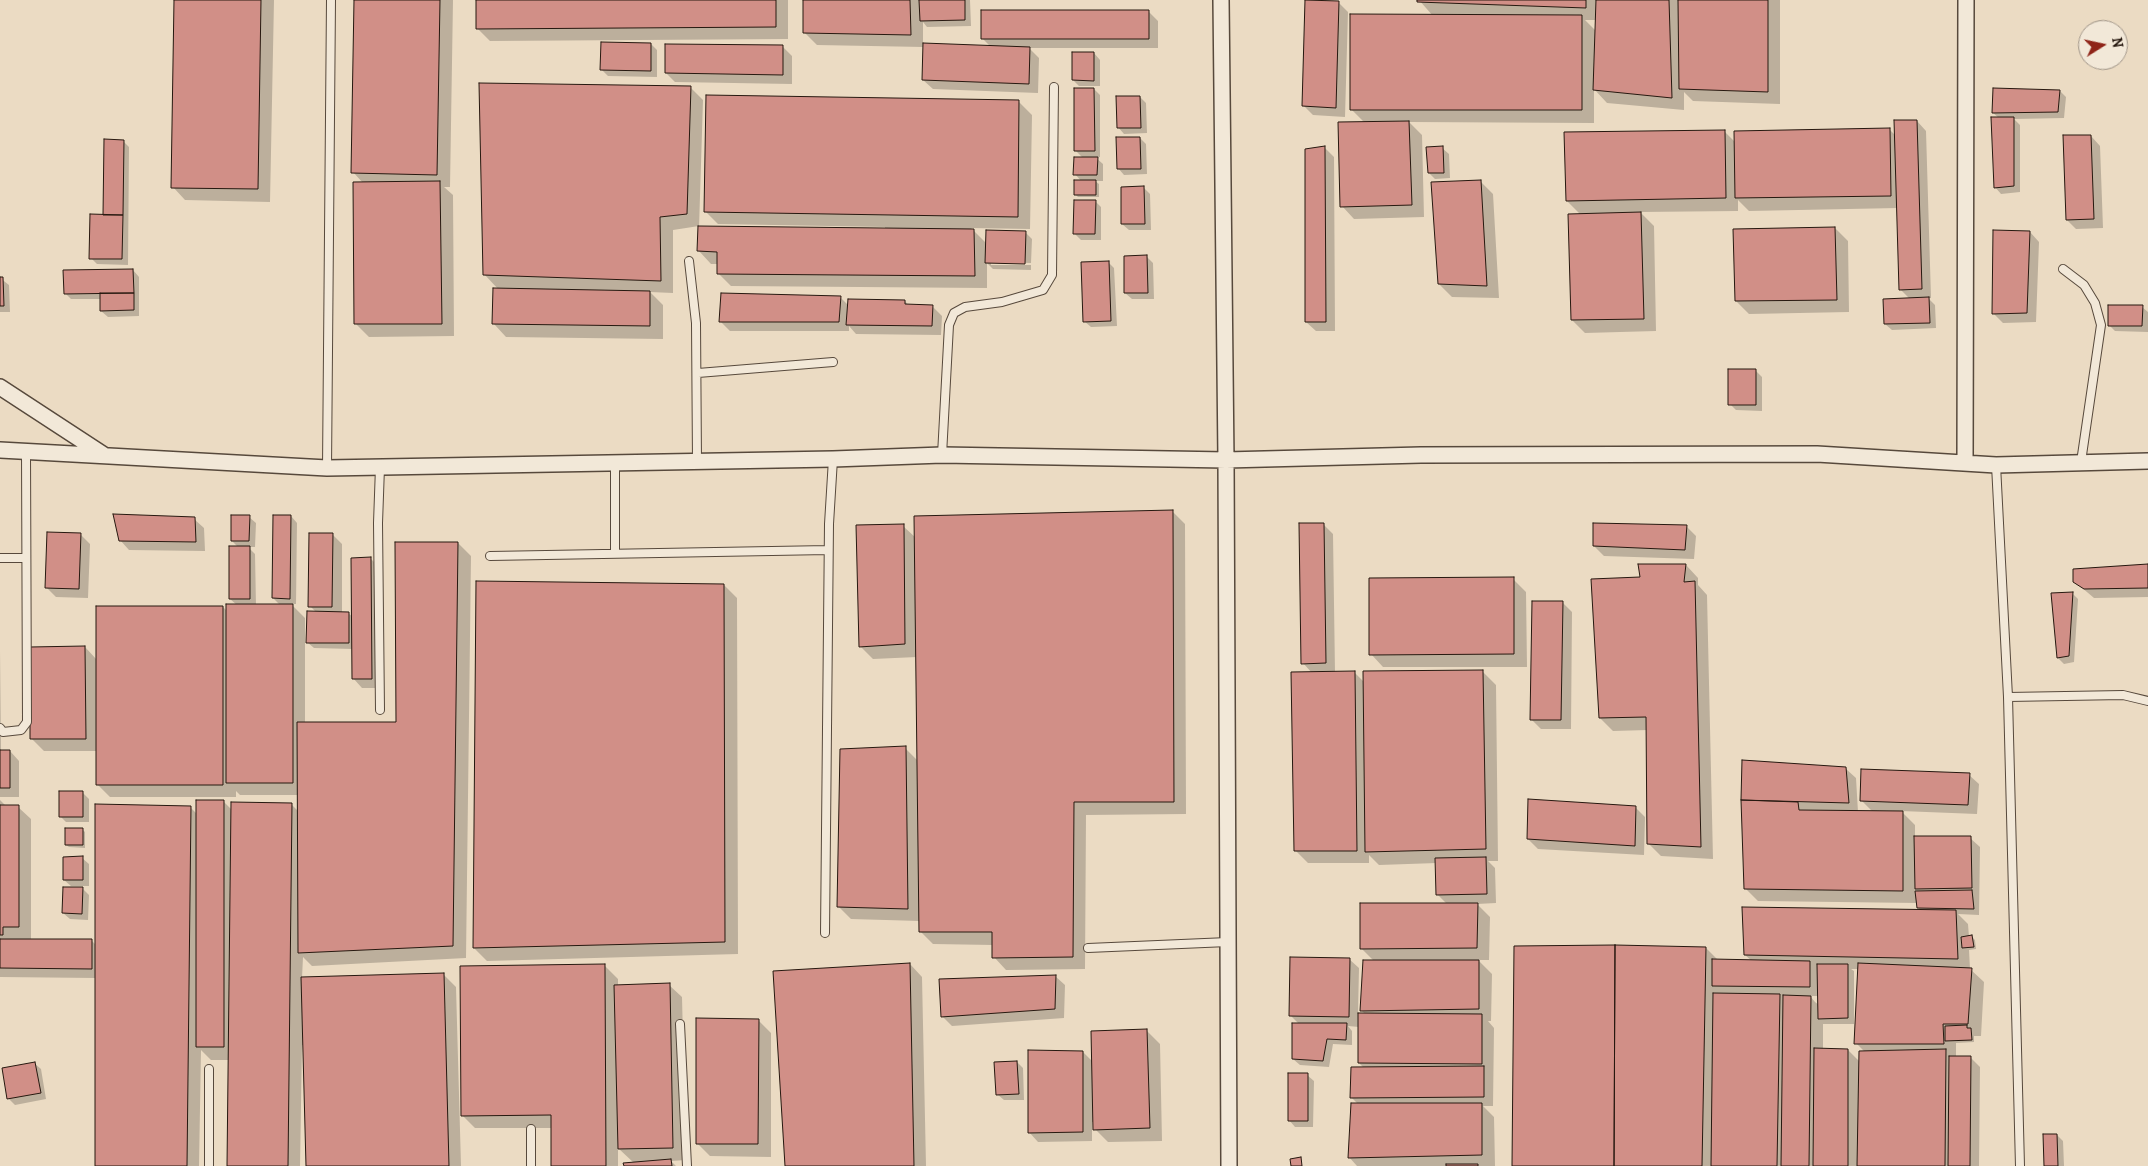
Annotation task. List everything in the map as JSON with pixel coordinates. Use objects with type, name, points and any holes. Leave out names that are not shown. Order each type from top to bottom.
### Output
[{"type":"street","points":[[1221,0],[1226,460],[1229,1166]]},
{"type":"street","points":[[1965,463],[1966,0]]},
{"type":"street","points":[[0,387],[105,456]]},
{"type":"street","points":[[0,450],[327,468],[942,456],[1226,460],[1421,455],[1817,454],[1996,465],[2148,461]]},
{"type":"lane","points":[[327,468],[331,0]]},
{"type":"lane","points":[[942,456],[949,325],[954,313],[965,307],[1002,302],[1043,290],[1052,275],[1054,86]]},
{"type":"lane","points":[[688,261],[696,323],[698,373],[697,462]]},
{"type":"lane","points":[[2062,269],[2084,285],[2095,303],[2101,325],[2081,462]]},
{"type":"lane","points":[[698,373],[833,362]]},
{"type":"lane","points":[[0,728],[3,732],[21,730],[27,722],[26,452]]},
{"type":"lane","points":[[825,933],[828,550],[833,459]]},
{"type":"lane","points":[[614,463],[615,554]]},
{"type":"lane","points":[[1996,465],[2008,697],[2020,1166]]},
{"type":"lane","points":[[380,467],[380,710]]},
{"type":"lane","points":[[490,556],[828,550]]},
{"type":"lane","points":[[0,558],[26,558]]},
{"type":"lane","points":[[2008,697],[2123,695],[2148,701]]},
{"type":"lane","points":[[1088,948],[1228,942]]},
{"type":"lane","points":[[680,1024],[687,1166]]},
{"type":"lane","points":[[209,1069],[209,1166]]},
{"type":"lane","points":[[531,1129],[531,1166]]},
{"type":"building","points":[[174,0],[261,0],[258,189],[171,188]]},
{"type":"building","points":[[354,0],[440,0],[437,175],[351,173]]},
{"type":"building","points":[[476,0],[776,0],[776,27],[476,29]]},
{"type":"building","points":[[803,0],[910,0],[911,35],[803,33]]},
{"type":"building","points":[[919,0],[965,0],[965,20],[920,21]]},
{"type":"building","points":[[1305,0],[1339,1],[1336,108],[1302,106]]},
{"type":"building","points":[[1417,0],[1586,0],[1586,8],[1417,2]]},
{"type":"building","points":[[1596,0],[1669,0],[1672,98],[1593,90]]},
{"type":"building","points":[[1678,0],[1768,0],[1768,92],[1679,89]]},
{"type":"building","points":[[981,10],[1149,10],[1149,39],[981,39]]},
{"type":"building","points":[[1350,14],[1582,15],[1582,110],[1350,110]]},
{"type":"building","points":[[601,42],[651,43],[651,71],[600,70]]},
{"type":"building","points":[[923,43],[1030,47],[1029,84],[922,80]]},
{"type":"building","points":[[665,44],[783,45],[783,75],[665,73]]},
{"type":"building","points":[[1072,52],[1094,52],[1094,81],[1072,80]]},
{"type":"building","points":[[479,83],[691,86],[687,214],[660,217],[661,281],[483,275]]},
{"type":"building","points":[[1074,88],[1094,88],[1095,151],[1074,151]]},
{"type":"building","points":[[1993,88],[2060,90],[2058,112],[1992,113]]},
{"type":"building","points":[[706,95],[1019,100],[1018,217],[704,212]]},
{"type":"building","points":[[1116,96],[1140,96],[1141,128],[1117,128]]},
{"type":"building","points":[[1991,117],[2014,117],[2014,186],[1994,188]]},
{"type":"building","points":[[1894,120],[1917,120],[1922,289],[1899,290]]},
{"type":"building","points":[[1409,121],[1412,205],[1340,207],[1338,122]]},
{"type":"building","points":[[1890,128],[1891,196],[1735,198],[1734,131]]},
{"type":"building","points":[[1725,130],[1726,198],[1566,201],[1564,132]]},
{"type":"building","points":[[2063,135],[2091,135],[2094,219],[2066,220]]},
{"type":"building","points":[[1116,137],[1140,137],[1141,169],[1117,169]]},
{"type":"building","points":[[104,139],[124,140],[123,215],[103,215]]},
{"type":"building","points":[[1325,146],[1326,322],[1305,322],[1305,149]]},
{"type":"building","points":[[1443,146],[1444,173],[1428,173],[1426,147]]},
{"type":"building","points":[[1074,157],[1098,157],[1097,175],[1073,175]]},
{"type":"building","points":[[1074,180],[1096,180],[1096,195],[1074,195]]},
{"type":"building","points":[[1481,180],[1487,286],[1438,284],[1431,182]]},
{"type":"building","points":[[440,181],[442,324],[354,324],[353,182]]},
{"type":"building","points":[[1144,186],[1145,224],[1121,224],[1121,187]]},
{"type":"building","points":[[1074,200],[1096,200],[1095,234],[1073,234]]},
{"type":"building","points":[[1641,212],[1644,319],[1571,320],[1568,214]]},
{"type":"building","points":[[90,214],[123,215],[122,259],[89,259]]},
{"type":"building","points":[[698,226],[974,229],[975,276],[717,274],[717,252],[697,251]]},
{"type":"building","points":[[1835,227],[1837,300],[1735,301],[1733,229]]},
{"type":"building","points":[[986,230],[1026,231],[1025,264],[985,263]]},
{"type":"building","points":[[1993,230],[2030,231],[2027,313],[1992,314]]},
{"type":"building","points":[[1147,255],[1148,293],[1124,293],[1124,256]]},
{"type":"building","points":[[1109,261],[1111,321],[1083,322],[1081,262]]},
{"type":"building","points":[[133,269],[134,293],[64,294],[63,270]]},
{"type":"building","points":[[0,277],[3,277],[4,306],[0,306]]},
{"type":"building","points":[[493,288],[650,291],[650,326],[492,324]]},
{"type":"building","points":[[100,293],[134,293],[134,310],[100,311]]},
{"type":"building","points":[[721,293],[841,296],[839,322],[719,322]]},
{"type":"building","points":[[1929,297],[1930,323],[1884,324],[1883,299]]},
{"type":"building","points":[[848,299],[905,300],[905,304],[933,305],[932,326],[846,325]]},
{"type":"building","points":[[2108,305],[2143,305],[2142,326],[2108,326]]},
{"type":"building","points":[[1728,369],[1756,369],[1756,405],[1728,405]]},
{"type":"building","points":[[1173,510],[1174,802],[1074,802],[1073,957],[992,958],[992,932],[919,932],[914,516]]},
{"type":"building","points":[[113,514],[195,517],[196,542],[119,541]]},
{"type":"building","points":[[231,515],[250,515],[249,541],[231,541]]},
{"type":"building","points":[[273,515],[291,515],[290,599],[272,598]]},
{"type":"building","points":[[1299,523],[1324,523],[1326,663],[1301,664]]},
{"type":"building","points":[[1593,523],[1687,525],[1685,550],[1593,546]]},
{"type":"building","points":[[904,524],[905,644],[859,647],[856,525]]},
{"type":"building","points":[[47,532],[81,533],[79,589],[45,588]]},
{"type":"building","points":[[309,533],[333,533],[332,607],[308,607]]},
{"type":"building","points":[[395,542],[458,542],[453,946],[298,953],[297,722],[396,722]]},
{"type":"building","points":[[229,546],[250,546],[250,599],[229,599]]},
{"type":"building","points":[[371,557],[372,679],[352,679],[351,558]]},
{"type":"building","points":[[1638,564],[1686,564],[1684,582],[1695,581],[1701,847],[1647,844],[1646,717],[1599,718],[1591,579],[1640,577]]},
{"type":"building","points":[[2148,564],[2148,588],[2084,589],[2073,582],[2073,569]]},
{"type":"building","points":[[1514,577],[1514,654],[1369,655],[1369,578]]},
{"type":"building","points":[[476,581],[724,584],[725,942],[473,948]]},
{"type":"building","points":[[2073,592],[2069,656],[2057,658],[2051,593]]},
{"type":"building","points":[[1532,601],[1563,601],[1561,720],[1530,720]]},
{"type":"building","points":[[226,604],[293,604],[293,783],[226,783]]},
{"type":"building","points":[[96,606],[223,606],[223,785],[96,785]]},
{"type":"building","points":[[307,611],[349,612],[349,643],[306,643]]},
{"type":"building","points":[[85,646],[86,739],[30,739],[30,647]]},
{"type":"building","points":[[1483,670],[1486,849],[1365,852],[1363,671]]},
{"type":"building","points":[[1355,671],[1357,851],[1294,851],[1291,672]]},
{"type":"building","points":[[906,746],[908,909],[837,907],[840,749]]},
{"type":"building","points":[[0,750],[10,750],[10,788],[0,788]]},
{"type":"building","points":[[1742,760],[1846,767],[1849,803],[1741,800]]},
{"type":"building","points":[[1861,769],[1970,773],[1968,805],[1860,801]]},
{"type":"building","points":[[59,791],[83,791],[83,817],[59,817]]},
{"type":"building","points":[[1528,799],[1636,806],[1635,846],[1527,839]]},
{"type":"building","points":[[196,800],[224,800],[224,1047],[196,1047]]},
{"type":"building","points":[[1741,800],[1798,802],[1799,810],[1903,811],[1903,891],[1744,889]]},
{"type":"building","points":[[231,802],[292,803],[288,1166],[227,1166]]},
{"type":"building","points":[[95,804],[191,806],[187,1166],[95,1166]]},
{"type":"building","points":[[0,805],[19,805],[19,927],[3,927],[3,935],[0,935]]},
{"type":"building","points":[[65,828],[83,828],[83,845],[65,845]]},
{"type":"building","points":[[1914,836],[1971,836],[1972,888],[1915,889]]},
{"type":"building","points":[[83,856],[83,880],[63,880],[63,857]]},
{"type":"building","points":[[1486,857],[1487,894],[1436,895],[1435,858]]},
{"type":"building","points":[[63,887],[83,887],[82,914],[62,913]]},
{"type":"building","points":[[1972,890],[1974,909],[1917,908],[1915,891]]},
{"type":"building","points":[[1360,903],[1478,903],[1477,948],[1360,949]]},
{"type":"building","points":[[1742,907],[1956,910],[1958,959],[1744,955]]},
{"type":"building","points":[[1972,935],[1974,947],[1962,948],[1961,937]]},
{"type":"building","points":[[0,939],[92,939],[92,969],[0,968]]},
{"type":"building","points":[[1615,945],[1614,1166],[1512,1166],[1514,946]]},
{"type":"building","points":[[1615,945],[1706,947],[1702,1166],[1614,1166]]},
{"type":"building","points":[[1290,957],[1350,958],[1349,1017],[1289,1016]]},
{"type":"building","points":[[1712,959],[1810,961],[1810,987],[1712,986]]},
{"type":"building","points":[[1363,960],[1479,960],[1479,1009],[1360,1011]]},
{"type":"building","points":[[910,963],[914,1166],[785,1166],[773,971]]},
{"type":"building","points":[[1858,963],[1972,968],[1968,1024],[1943,1024],[1944,1044],[1854,1044]]},
{"type":"building","points":[[605,964],[606,1166],[551,1166],[551,1115],[461,1116],[460,966]]},
{"type":"building","points":[[1817,964],[1848,964],[1848,1018],[1818,1019]]},
{"type":"building","points":[[444,973],[449,1166],[306,1166],[301,977]]},
{"type":"building","points":[[1056,975],[1055,1009],[941,1017],[939,979]]},
{"type":"building","points":[[670,983],[673,1148],[618,1149],[614,985]]},
{"type":"building","points":[[1713,993],[1780,994],[1777,1166],[1711,1166]]},
{"type":"building","points":[[1783,995],[1811,996],[1809,1166],[1781,1166]]},
{"type":"building","points":[[1358,1013],[1482,1014],[1482,1064],[1358,1063]]},
{"type":"building","points":[[696,1018],[759,1019],[758,1144],[696,1144]]},
{"type":"building","points":[[1292,1023],[1347,1023],[1346,1040],[1327,1039],[1323,1061],[1292,1059]]},
{"type":"building","points":[[1967,1025],[1967,1028],[1971,1028],[1972,1040],[1945,1041],[1945,1026]]},
{"type":"building","points":[[1147,1029],[1150,1128],[1093,1130],[1091,1031]]},
{"type":"building","points":[[1814,1048],[1848,1049],[1848,1166],[1813,1166]]},
{"type":"building","points":[[1946,1049],[1945,1166],[1857,1166],[1859,1051]]},
{"type":"building","points":[[1028,1050],[1083,1051],[1083,1132],[1028,1133]]},
{"type":"building","points":[[1949,1056],[1971,1056],[1970,1166],[1948,1166]]},
{"type":"building","points":[[1017,1061],[1019,1094],[996,1095],[994,1062]]},
{"type":"building","points":[[35,1062],[41,1093],[7,1099],[2,1068]]},
{"type":"building","points":[[1484,1066],[1484,1097],[1350,1098],[1351,1067]]},
{"type":"building","points":[[1288,1073],[1308,1073],[1308,1121],[1288,1121]]},
{"type":"building","points":[[1351,1103],[1482,1103],[1482,1155],[1348,1158]]},
{"type":"building","points":[[2043,1134],[2057,1134],[2058,1166],[2044,1166]]},
{"type":"building","points":[[1301,1157],[1302,1166],[1291,1166],[1290,1159]]},
{"type":"building","points":[[671,1159],[672,1166],[624,1166],[623,1163]]},
{"type":"building","points":[[1446,1164],[1478,1164],[1478,1166],[1446,1166]]}]
